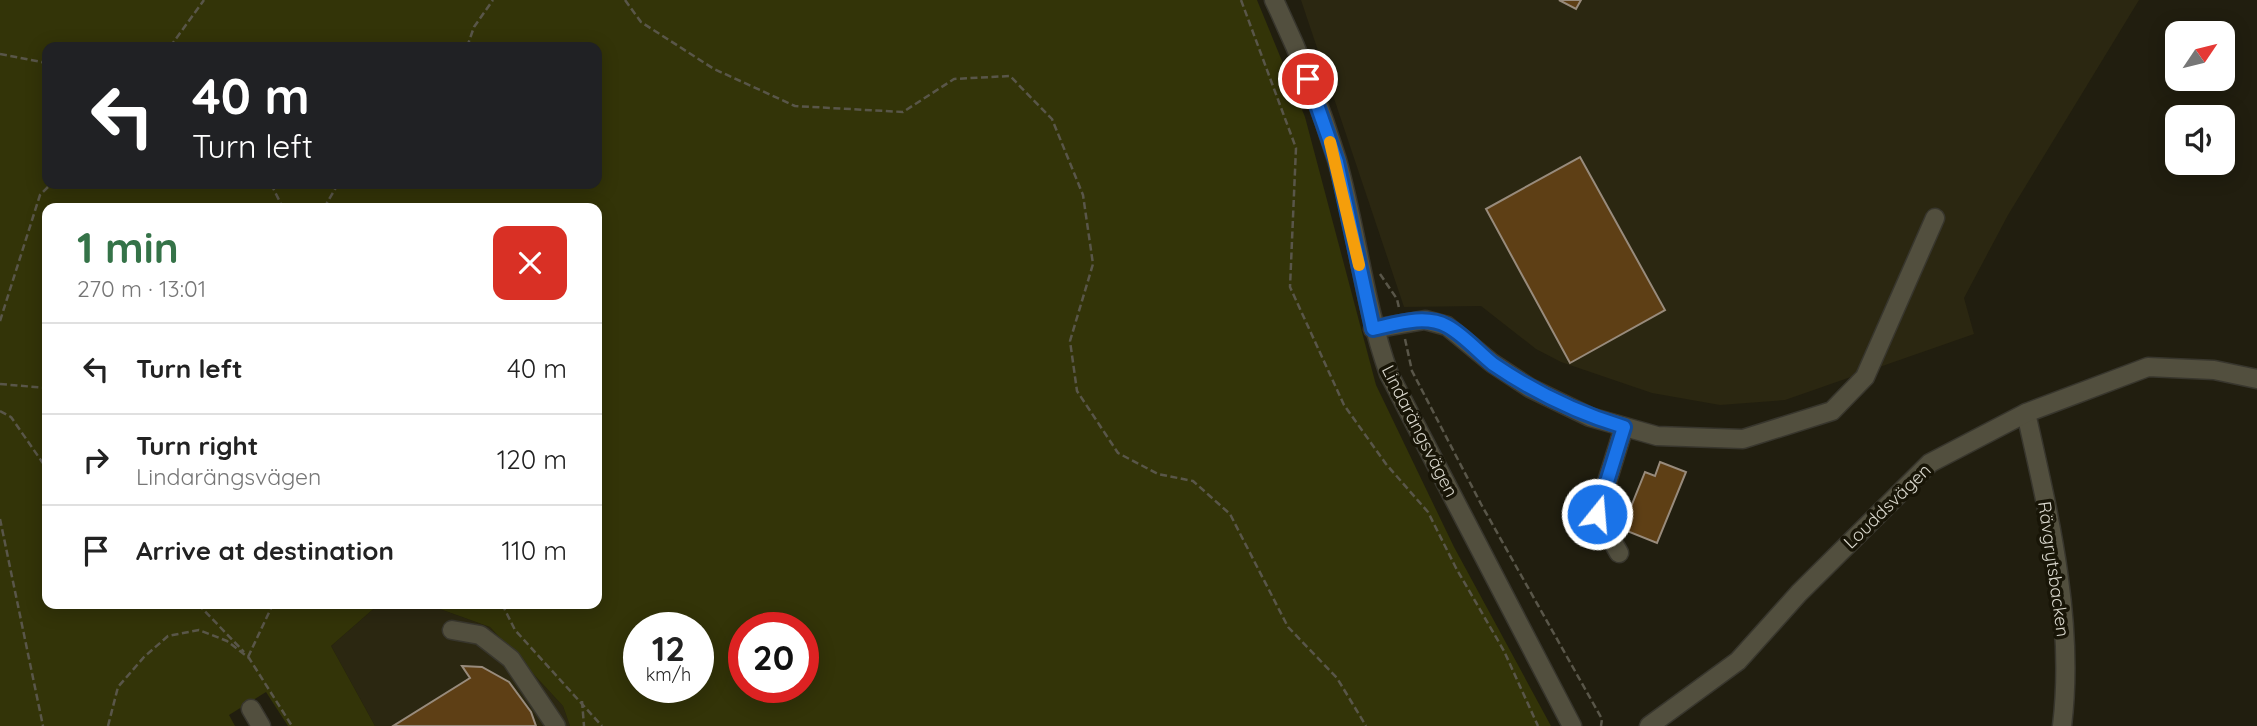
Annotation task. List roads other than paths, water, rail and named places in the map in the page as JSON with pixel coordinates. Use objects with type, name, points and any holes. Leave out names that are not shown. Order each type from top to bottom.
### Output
[{"type":"street","name":"Lindarängsvägen","points":[[1274,0],[1303,64],[1337,162],[1373,329],[1389,374],[1572,726]]},
{"type":"street","points":[[1373,329],[1425,320],[1447,326],[1492,363],[1531,388],[1590,417],[1657,436],[1743,439],[1832,411],[1865,377],[1935,218]]},
{"type":"street","name":"Louddsvägen","points":[[1649,726],[1738,662],[1799,593],[1930,464],[2026,413],[2148,367],[2214,370],[2257,379]]},
{"type":"street","name":"Rävgrytsbacken","points":[[2026,413],[2057,558],[2068,680],[2062,726]]},
{"type":"street","points":[[1619,552],[1597,514],[1624,427]]},
{"type":"street","points":[[452,630],[480,635],[511,659],[546,707],[556,726]]},
{"type":"street","points":[[250,709],[261,726]]}]
